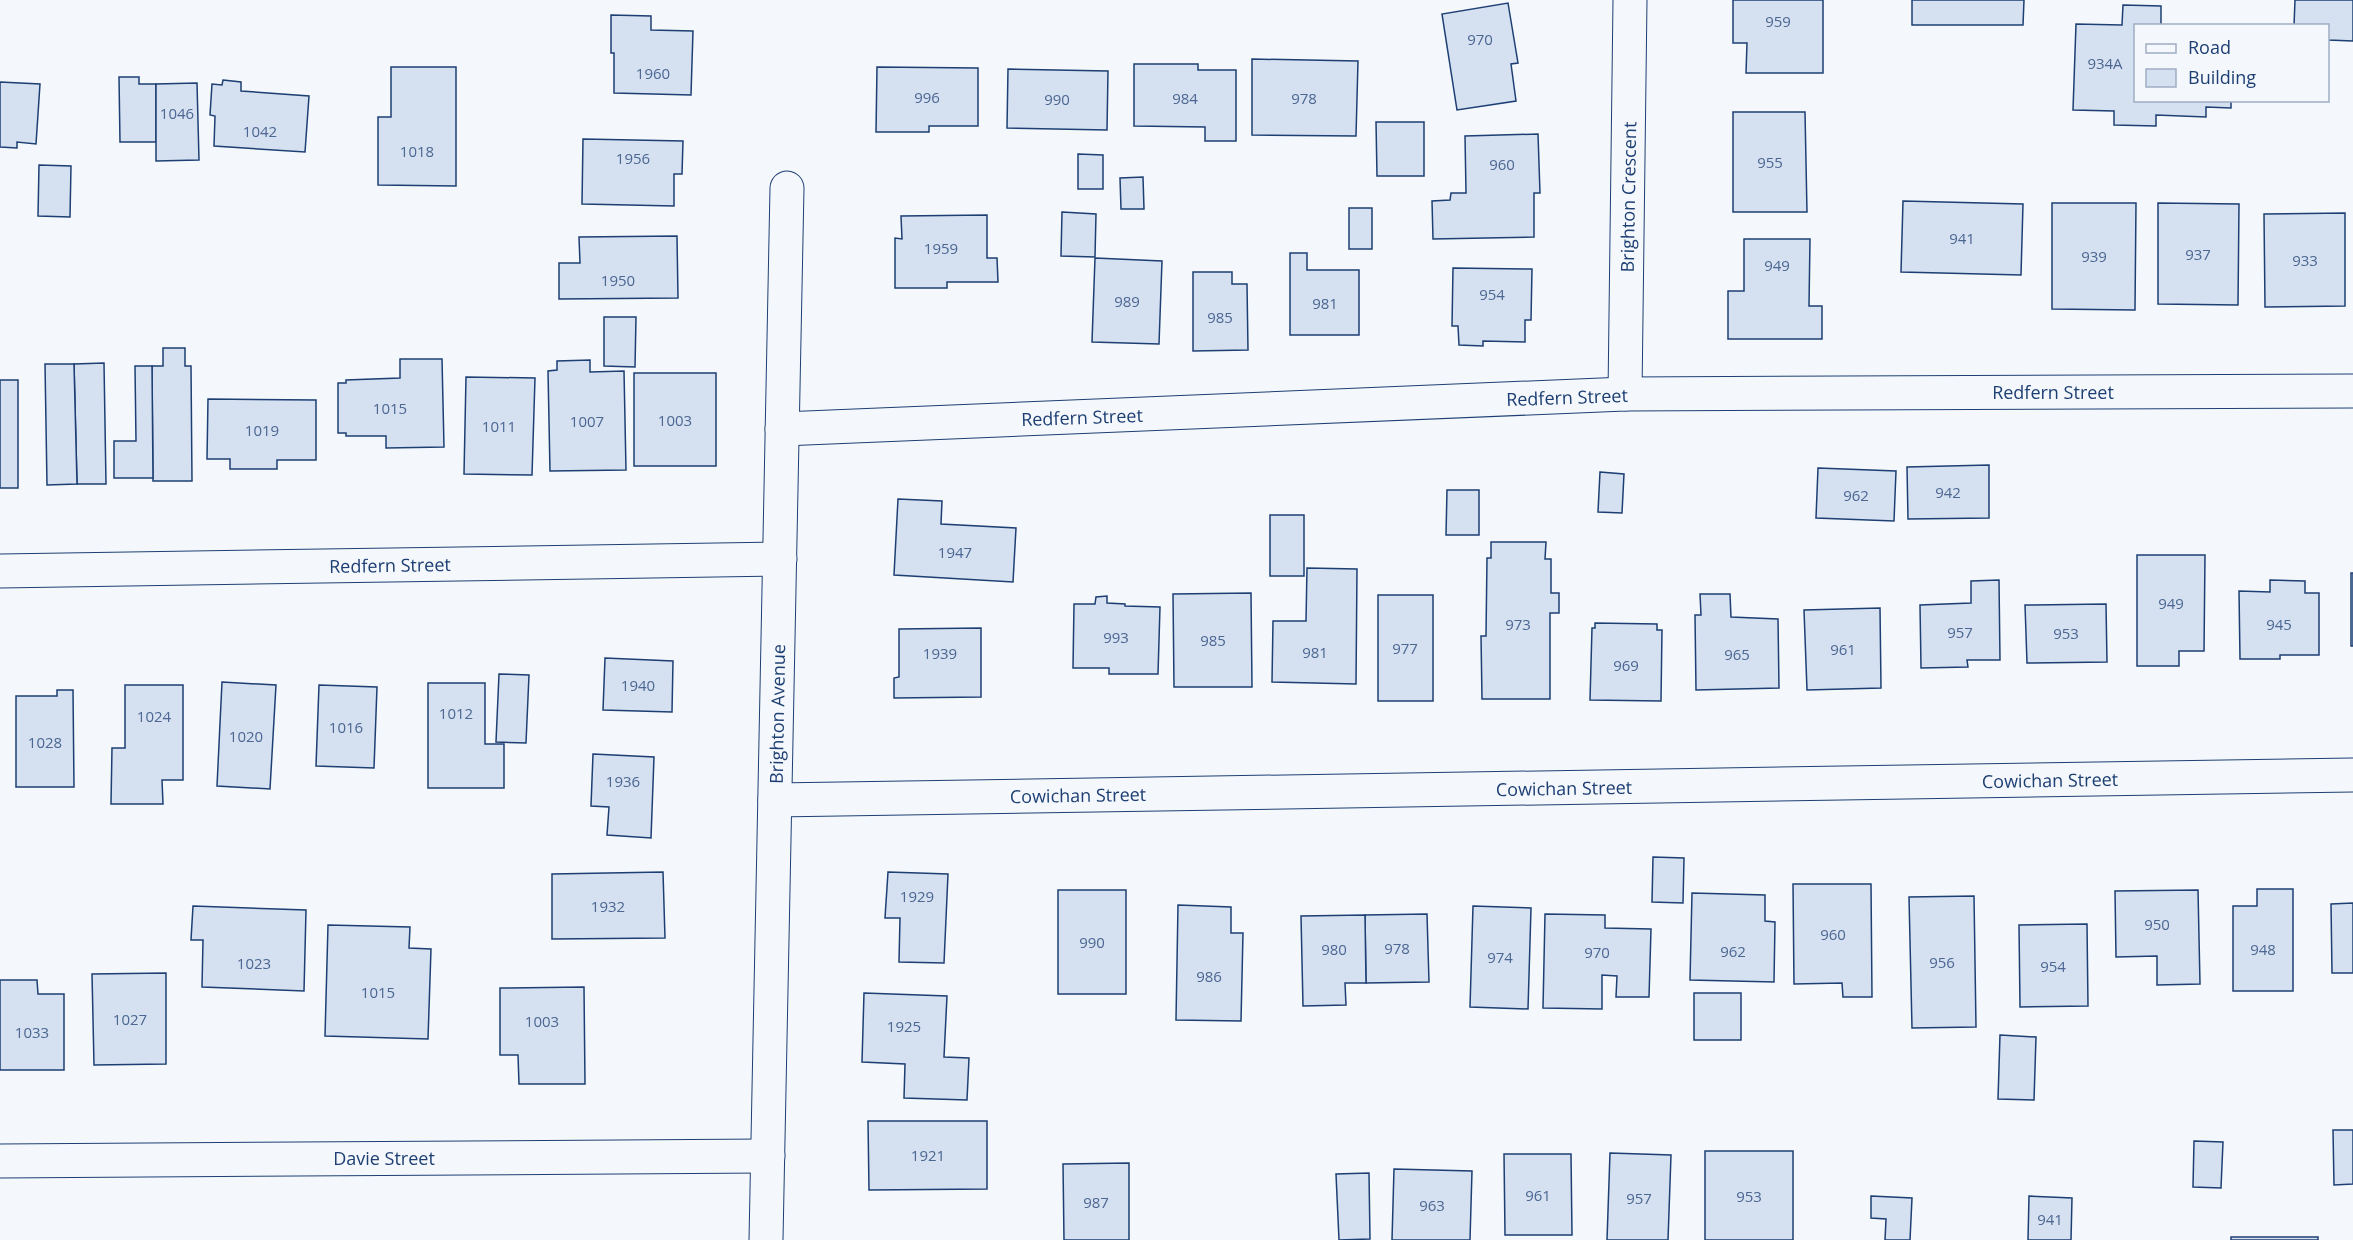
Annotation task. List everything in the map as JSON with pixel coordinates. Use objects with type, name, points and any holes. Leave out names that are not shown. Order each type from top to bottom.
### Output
[{"type":"street","name":"Brighton Crescent","points":[[1625,394],[1630,0]]},
{"type":"street","name":"Brighton Avenue","points":[[766,1240],[787,188]]},
{"type":"street","name":"Redfern Street","points":[[782,429],[1625,394],[2353,391]]},
{"type":"street","name":"Redfern Street","points":[[0,571],[780,559]]},
{"type":"street","name":"Cowichan Street","points":[[775,800],[2353,776]]},
{"type":"street","name":"Davie Street","points":[[0,1161],[768,1156]]},
{"type":"building","points":[[1733,0],[1823,0],[1823,73],[1746,73],[1747,43],[1733,43]]},
{"type":"building","points":[[1912,0],[2024,0],[2023,25],[1912,25]]},
{"type":"building","points":[[2295,0],[2353,0],[2353,41],[2329,40],[2329,24],[2294,24]]},
{"type":"building","points":[[1508,3],[1518,63],[1511,64],[1516,101],[1457,110],[1442,14]]},
{"type":"building","points":[[2123,5],[2161,6],[2161,24],[2134,24],[2134,102],[2231,102],[2231,108],[2206,107],[2206,117],[2156,115],[2156,126],[2114,125],[2114,111],[2073,110],[2076,24],[2122,25]]},
{"type":"building","points":[[611,15],[651,16],[651,30],[693,31],[691,95],[614,93]]},
{"type":"building","points":[[1252,59],[1358,61],[1356,136],[1252,135]]},
{"type":"building","points":[[1134,64],[1198,64],[1198,70],[1236,70],[1236,141],[1205,141],[1205,127],[1134,126]]},
{"type":"building","points":[[391,67],[456,67],[456,186],[378,185],[378,117],[391,117]]},
{"type":"building","points":[[877,67],[978,68],[978,126],[929,126],[929,132],[876,132]]},
{"type":"building","points":[[1008,69],[1108,71],[1107,130],[1007,128]]},
{"type":"building","points":[[119,77],[139,77],[139,84],[156,84],[156,142],[120,142]]},
{"type":"building","points":[[223,80],[241,82],[241,91],[309,96],[305,152],[214,146],[215,116],[210,115],[212,84],[222,85]]},
{"type":"building","points":[[0,82],[40,84],[36,144],[17,142],[17,148],[0,147]]},
{"type":"building","points":[[197,83],[199,160],[156,161],[156,84]]},
{"type":"building","points":[[1733,112],[1805,112],[1807,212],[1733,212]]},
{"type":"building","points":[[1376,122],[1424,122],[1424,176],[1377,176]]},
{"type":"building","points":[[1538,134],[1540,193],[1534,193],[1534,237],[1433,239],[1432,201],[1450,200],[1451,193],[1466,193],[1465,136]]},
{"type":"building","points":[[583,139],[683,141],[682,174],[674,174],[674,206],[582,204]]},
{"type":"building","points":[[1078,154],[1103,155],[1103,189],[1078,189]]},
{"type":"building","points":[[39,165],[71,166],[70,217],[38,216]]},
{"type":"building","points":[[1143,177],[1144,209],[1121,209],[1120,178]]},
{"type":"building","points":[[1903,201],[2023,204],[2021,275],[1901,272]]},
{"type":"building","points":[[2052,203],[2136,203],[2135,310],[2052,309]]},
{"type":"building","points":[[2158,203],[2239,204],[2238,305],[2158,304]]},
{"type":"building","points":[[1349,208],[1372,208],[1372,249],[1349,249]]},
{"type":"building","points":[[1062,212],[1096,214],[1095,257],[1061,256]]},
{"type":"building","points":[[2345,213],[2345,306],[2265,307],[2264,214]]},
{"type":"building","points":[[987,215],[987,258],[997,258],[998,282],[947,282],[947,288],[895,288],[895,238],[902,239],[901,216]]},
{"type":"building","points":[[677,236],[678,298],[559,299],[559,263],[580,263],[579,237]]},
{"type":"building","points":[[1744,239],[1810,239],[1809,306],[1822,306],[1822,339],[1728,339],[1728,291],[1744,291]]},
{"type":"building","points":[[1290,253],[1307,253],[1307,270],[1359,270],[1359,335],[1290,335]]},
{"type":"building","points":[[1095,258],[1162,261],[1159,344],[1092,342]]},
{"type":"building","points":[[1453,268],[1532,269],[1531,320],[1525,320],[1525,342],[1483,341],[1483,346],[1459,345],[1458,326],[1452,326]]},
{"type":"building","points":[[1193,272],[1232,272],[1232,284],[1247,284],[1248,350],[1193,351]]},
{"type":"building","points":[[604,317],[636,317],[635,367],[604,366]]},
{"type":"building","points":[[163,348],[185,348],[185,366],[191,366],[192,481],[153,481],[152,366],[163,366]]},
{"type":"building","points":[[400,359],[442,359],[444,447],[386,448],[386,436],[346,436],[346,433],[338,433],[338,383],[346,383],[346,380],[400,378]]},
{"type":"building","points":[[590,360],[590,372],[624,371],[626,470],[550,471],[548,371],[557,370],[557,361]]},
{"type":"building","points":[[104,363],[106,484],[77,484],[74,364]]},
{"type":"building","points":[[45,364],[74,364],[77,484],[47,485]]},
{"type":"building","points":[[135,366],[152,366],[153,478],[114,478],[114,441],[136,441]]},
{"type":"building","points":[[634,373],[716,373],[716,466],[634,466]]},
{"type":"building","points":[[466,377],[535,378],[532,475],[464,474]]},
{"type":"building","points":[[0,380],[18,380],[18,488],[0,488]]},
{"type":"building","points":[[208,399],[316,400],[316,460],[277,460],[277,469],[230,469],[230,459],[207,459]]},
{"type":"building","points":[[1989,465],[1989,518],[1908,519],[1907,467]]},
{"type":"building","points":[[1818,468],[1896,471],[1894,521],[1816,518]]},
{"type":"building","points":[[1600,472],[1624,474],[1622,513],[1598,512]]},
{"type":"building","points":[[1447,490],[1479,490],[1479,535],[1446,535]]},
{"type":"building","points":[[898,499],[942,501],[941,524],[1016,528],[1013,582],[894,575]]},
{"type":"building","points":[[1270,515],[1304,515],[1304,576],[1270,576]]},
{"type":"building","points":[[1491,542],[1546,542],[1545,559],[1551,559],[1551,593],[1559,593],[1559,613],[1550,613],[1550,699],[1482,699],[1481,636],[1486,636],[1487,558],[1491,558]]},
{"type":"building","points":[[2137,555],[2205,555],[2204,651],[2179,651],[2179,666],[2137,666]]},
{"type":"building","points":[[1307,568],[1357,569],[1356,684],[1272,682],[1273,621],[1306,621]]},
{"type":"building","points":[[2351,573],[2353,573],[2353,646],[2351,646]]},
{"type":"building","points":[[1999,580],[2000,660],[1967,660],[1968,667],[1921,668],[1920,605],[1971,603],[1971,581]]},
{"type":"building","points":[[2270,580],[2305,581],[2305,593],[2319,593],[2319,655],[2280,655],[2280,659],[2240,659],[2239,591],[2270,592]]},
{"type":"building","points":[[1251,593],[1252,687],[1174,687],[1173,594]]},
{"type":"building","points":[[1700,594],[1730,594],[1731,617],[1778,619],[1779,688],[1696,690],[1695,615],[1701,615]]},
{"type":"building","points":[[1378,595],[1433,595],[1433,701],[1378,701]]},
{"type":"building","points":[[1107,596],[1107,603],[1160,607],[1158,674],[1109,674],[1109,668],[1073,668],[1074,604],[1095,604],[1096,597]]},
{"type":"building","points":[[2106,604],[2107,662],[2027,663],[2025,605]]},
{"type":"building","points":[[1880,608],[1881,688],[1807,690],[1804,610]]},
{"type":"building","points":[[1595,623],[1657,624],[1657,630],[1662,630],[1661,701],[1590,700],[1592,628],[1595,628]]},
{"type":"building","points":[[981,628],[981,697],[894,698],[894,678],[899,677],[899,629]]},
{"type":"building","points":[[605,658],[673,661],[672,712],[603,710]]},
{"type":"building","points":[[499,674],[529,675],[526,743],[496,742]]},
{"type":"building","points":[[222,682],[276,685],[270,789],[217,786]]},
{"type":"building","points":[[428,683],[485,683],[485,744],[504,744],[504,788],[428,788]]},
{"type":"building","points":[[125,685],[183,685],[183,780],[162,780],[163,804],[111,804],[112,748],[125,748]]},
{"type":"building","points":[[319,685],[377,687],[374,768],[316,766]]},
{"type":"building","points":[[57,690],[73,690],[74,787],[16,787],[16,696],[57,696]]},
{"type":"building","points":[[593,754],[654,757],[651,838],[607,835],[609,807],[591,806]]},
{"type":"building","points":[[1653,857],[1684,858],[1683,903],[1652,902]]},
{"type":"building","points":[[663,872],[665,938],[552,939],[552,874]]},
{"type":"building","points":[[888,872],[948,874],[944,963],[899,962],[900,918],[885,918]]},
{"type":"building","points":[[1793,884],[1871,884],[1872,997],[1843,997],[1842,983],[1794,984]]},
{"type":"building","points":[[2257,889],[2293,889],[2293,991],[2233,991],[2233,906],[2257,906]]},
{"type":"building","points":[[1058,890],[1126,890],[1126,994],[1058,994]]},
{"type":"building","points":[[2198,890],[2200,984],[2157,985],[2157,956],[2116,957],[2115,891]]},
{"type":"building","points":[[1692,893],[1765,895],[1765,921],[1775,922],[1774,982],[1690,980]]},
{"type":"building","points":[[1974,896],[1976,1027],[1912,1028],[1909,897]]},
{"type":"building","points":[[2353,903],[2353,973],[2332,973],[2331,904]]},
{"type":"building","points":[[1178,905],[1231,907],[1231,933],[1243,933],[1241,1021],[1176,1020]]},
{"type":"building","points":[[193,906],[306,910],[304,991],[202,987],[203,940],[191,940]]},
{"type":"building","points":[[1473,906],[1531,908],[1528,1009],[1470,1007]]},
{"type":"building","points":[[1427,914],[1429,982],[1366,983],[1365,915]]},
{"type":"building","points":[[1545,914],[1605,915],[1605,928],[1651,929],[1649,997],[1616,997],[1617,976],[1602,975],[1602,1009],[1543,1008]]},
{"type":"building","points":[[1365,915],[1366,983],[1345,983],[1346,1005],[1303,1006],[1301,916]]},
{"type":"building","points":[[2087,924],[2088,1006],[2020,1007],[2019,925]]},
{"type":"building","points":[[328,925],[410,927],[409,948],[431,949],[428,1039],[325,1036]]},
{"type":"building","points":[[166,973],[166,1064],[94,1065],[92,974]]},
{"type":"building","points":[[0,980],[37,980],[38,994],[64,994],[64,1070],[0,1070]]},
{"type":"building","points":[[584,987],[585,1084],[519,1084],[518,1055],[500,1055],[500,988]]},
{"type":"building","points":[[864,993],[947,996],[944,1057],[969,1058],[967,1100],[904,1098],[905,1064],[862,1062]]},
{"type":"building","points":[[1694,993],[1741,993],[1741,1040],[1694,1040]]},
{"type":"building","points":[[2000,1035],[2036,1037],[2034,1100],[1998,1099]]},
{"type":"building","points":[[868,1121],[987,1121],[987,1189],[869,1190]]},
{"type":"building","points":[[2333,1130],[2353,1130],[2353,1184],[2334,1185]]},
{"type":"building","points":[[2194,1141],[2223,1142],[2221,1188],[2193,1187]]},
{"type":"building","points":[[1705,1151],[1793,1151],[1793,1240],[1705,1240]]},
{"type":"building","points":[[1610,1153],[1671,1155],[1668,1240],[1607,1240]]},
{"type":"building","points":[[1504,1154],[1571,1154],[1572,1235],[1505,1235]]},
{"type":"building","points":[[1129,1163],[1129,1240],[1064,1240],[1063,1164]]},
{"type":"building","points":[[1394,1169],[1472,1171],[1470,1240],[1392,1240]]},
{"type":"building","points":[[1369,1173],[1370,1239],[1339,1240],[1336,1174]]},
{"type":"building","points":[[1871,1196],[1912,1198],[1910,1240],[1885,1240],[1886,1219],[1871,1218]]},
{"type":"building","points":[[2029,1196],[2072,1198],[2071,1240],[2028,1240]]},
{"type":"building","points":[[2231,1237],[2318,1237],[2318,1240],[2231,1240]]}]
